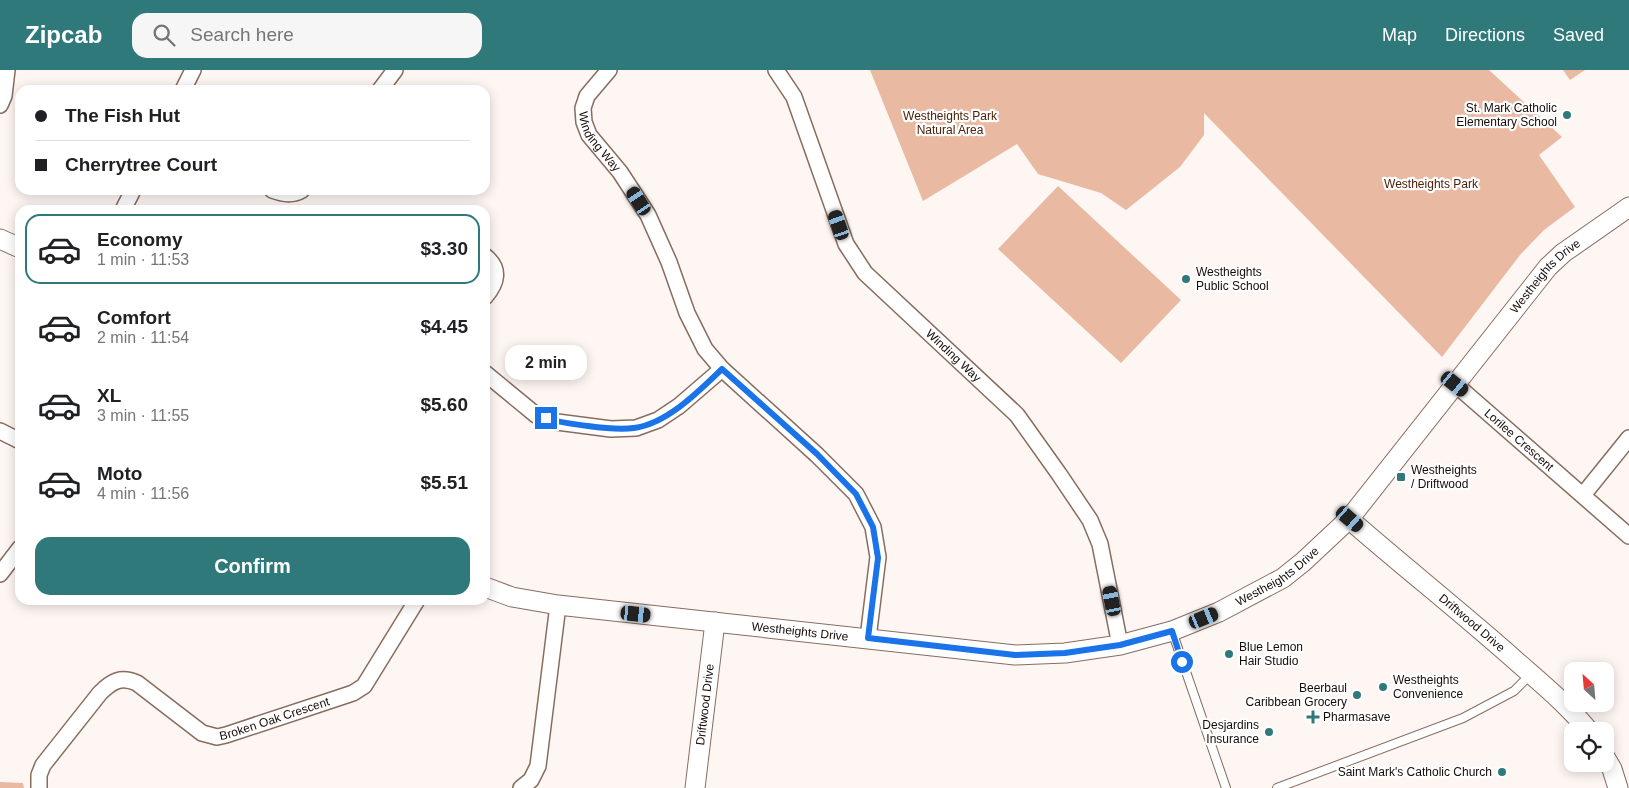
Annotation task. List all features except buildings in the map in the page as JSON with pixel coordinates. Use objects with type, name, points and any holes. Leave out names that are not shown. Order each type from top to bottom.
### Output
[{"type":"street","points":[[0,105],[4,96],[6,70]]},
{"type":"street","points":[[186,85],[193,70]]},
{"type":"street","points":[[384,85],[395,70]]},
{"type":"street","name":"Winding Way","points":[[609,70],[587,96],[584,108],[584,122],[589,135],[620,172],[648,215],[669,262],[687,314],[706,349],[722,369],[817,454],[856,494],[873,527],[878,558],[868,638]]},
{"type":"street","name":"Winding Way","points":[[776,70],[794,97],[846,244],[865,273],[1017,415],[1090,520],[1102,552],[1120,645]]},
{"type":"street","name":"Westheights Drive","points":[[490,589],[512,597],[558,605],[1015,655],[1065,653],[1120,645],[1172,631],[1219,612],[1283,578],[1350,519],[1548,267],[1563,253],[1629,207]]},
{"type":"street","points":[[0,238],[15,246]]},
{"type":"street","points":[[490,262],[496,276],[490,291]]},
{"type":"street","points":[[490,377],[536,415],[557,422],[611,429],[636,428],[658,420],[680,406],[722,369]]},
{"type":"street","name":"Lorilee Crescent","points":[[1455,384],[1629,536]]},
{"type":"street","points":[[0,431],[15,439]]},
{"type":"street","points":[[1583,495],[1629,438]]},
{"type":"street","name":"Driftwood Drive","points":[[1350,519],[1416,577],[1466,616],[1573,711],[1582,722]]},
{"type":"street","points":[[0,574],[15,554]]},
{"type":"street","name":"Broken Oak Crescent","points":[[40,788],[39,775],[43,765],[100,693],[108,684],[118,679],[137,683],[202,733],[217,737],[226,735],[353,693],[364,686],[414,605]]},
{"type":"street","points":[[521,788],[531,780],[538,766],[558,605]]},
{"type":"street","name":"Driftwood Drive","points":[[695,788],[715,622]]},
{"type":"street","points":[[1613,772],[1618,788]]},
{"type":"lane","points":[[1172,631],[1226,788]]},
{"type":"lane","points":[[1277,788],[1464,718],[1514,690],[1531,674]]},
{"type":"green space","name":"Westheights Park","points":[[870,70],[1489,70],[1562,137],[1539,155],[1575,207],[1544,230],[1520,255],[1442,357],[1204,113],[1204,135],[1180,167],[1126,210],[1101,193],[1038,174],[1017,144],[923,201]]},
{"type":"green space","points":[[1563,70],[1585,70],[1570,80]]},
{"type":"green space","points":[[1058,186],[1181,300],[1121,363],[998,249]]},
{"type":"green space","points":[[0,782],[23,783],[24,788],[0,788]]},
{"type":"place","name":"St. Mark Catholic Elementary School","points":[[1567,115]]},
{"type":"place","name":"Westheights Public School","points":[[1186,279]]},
{"type":"place","name":"Westheights / Driftwood","points":[[1401,477]]},
{"type":"place","name":"Blue Lemon Hair Studio","points":[[1229,654]]},
{"type":"place","name":"Westheights Convenience","points":[[1383,687]]},
{"type":"place","name":"Beerbaul Caribbean Grocery","points":[[1357,695]]},
{"type":"place","name":"Pharmasave","points":[[1313,717]]},
{"type":"place","name":"Desjardins Insurance","points":[[1269,732]]},
{"type":"place","name":"Saint Mark's Catholic Church","points":[[1502,772]]},
{"type":"route","points":[[546,418],[557,422],[611,429],[636,428],[658,420],[680,406],[722,369],[817,454],[856,494],[873,527],[878,558],[868,638],[1015,655],[1065,653],[1120,645],[1172,631],[1182,662]]},
{"type":"park label","name":"Westheights Park Natural Area","points":[[950,123]]}]
